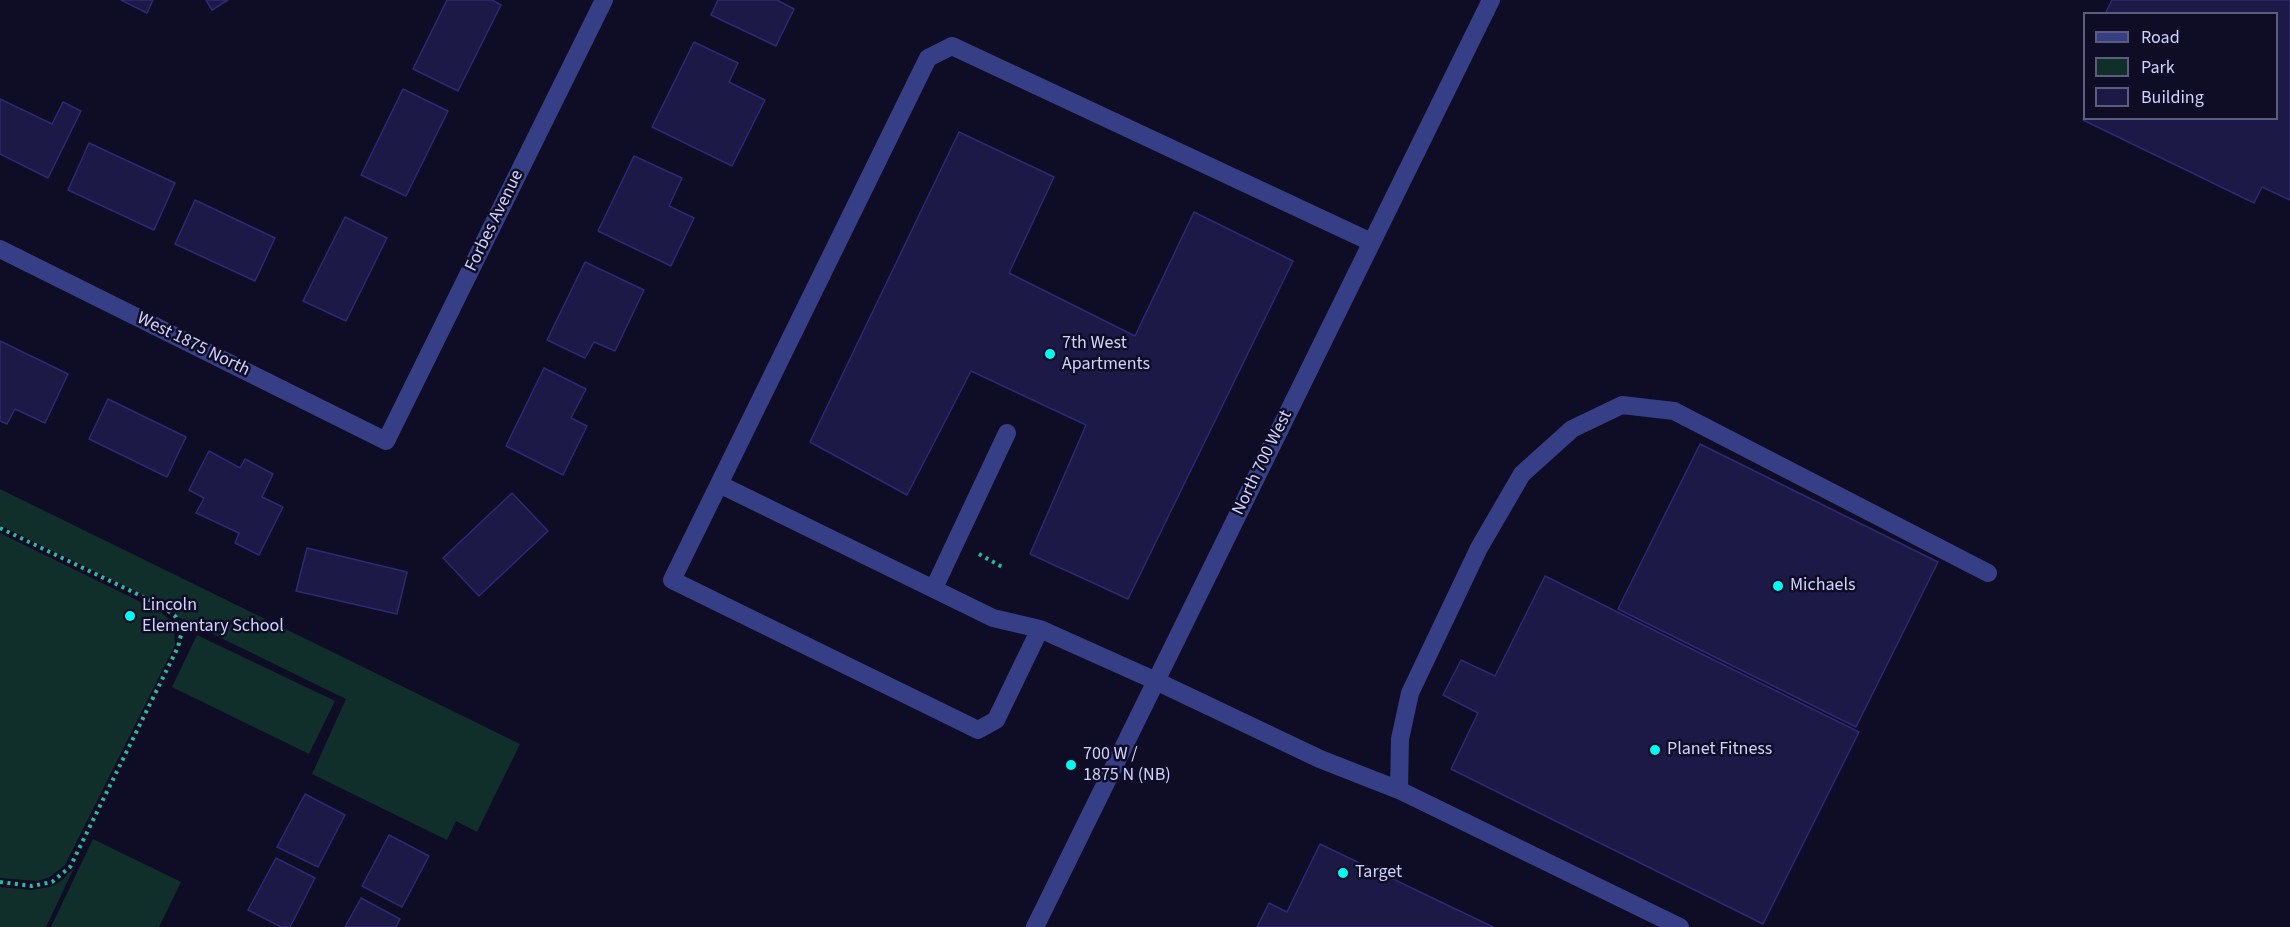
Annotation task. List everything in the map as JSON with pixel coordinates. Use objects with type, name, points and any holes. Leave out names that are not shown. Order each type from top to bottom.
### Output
[{"type":"street","name":"Forbes Avenue","points":[[386,441],[604,0]]},
{"type":"street","name":"North 700 West","points":[[1035,927],[1491,0]]},
{"type":"street","points":[[1040,629],[996,720],[978,730],[672,580],[928,58],[952,45],[1371,242]]},
{"type":"street","name":"West 1875 North","points":[[0,249],[386,441]]},
{"type":"street","points":[[1399,790],[1400,740],[1410,693],[1479,548],[1522,474],[1572,429],[1622,405],[1674,411],[1988,573]]},
{"type":"street","points":[[934,588],[1007,433]]},
{"type":"street","points":[[719,484],[993,618],[1040,629],[1320,759],[1399,790],[1680,927]]},
{"type":"path","points":[[0,528],[162,606],[176,617],[182,631],[178,647],[70,867],[52,882],[32,886],[0,882]]},
{"type":"green space","points":[[0,489],[520,744],[477,832],[456,821],[447,840],[312,774],[346,699],[178,617],[171,609],[158,602],[0,525]]},
{"type":"green space","points":[[0,533],[161,612],[174,625],[175,645],[65,865],[50,877],[38,881],[0,878]]},
{"type":"green space","points":[[197,635],[335,701],[309,754],[172,687]]},
{"type":"green space","points":[[93,839],[181,882],[159,927],[51,927]]},
{"type":"green space","points":[[72,870],[46,927],[0,927],[0,887],[31,890],[50,887],[61,881]]},
{"type":"building","points":[[121,0],[153,0],[147,13]]},
{"type":"building","points":[[206,0],[228,0],[212,10]]},
{"type":"building","points":[[447,0],[492,0],[501,5],[458,91],[413,69]]},
{"type":"building","points":[[718,0],[777,0],[794,9],[776,46],[711,15]]},
{"type":"building","points":[[2112,0],[2290,0],[2290,200],[2262,187],[2254,203],[2083,120],[2278,120],[2278,12],[2106,12]]},
{"type":"building","points":[[694,42],[738,63],[729,82],[765,100],[732,166],[652,127]]},
{"type":"building","points":[[403,89],[448,111],[406,196],[361,175]]},
{"type":"building","points":[[0,99],[52,124],[63,102],[81,111],[48,178],[0,154]]},
{"type":"building","name":"7th West Apartments","points":[[959,132],[1054,177],[1009,273],[1135,336],[1194,212],[1293,261],[1128,599],[1030,554],[1086,425],[971,371],[907,495],[810,442]]},
{"type":"building","points":[[89,143],[175,183],[154,230],[68,190]]},
{"type":"building","points":[[634,156],[682,178],[669,206],[694,218],[671,266],[598,231]]},
{"type":"building","points":[[195,200],[275,238],[255,281],[175,244]]},
{"type":"building","points":[[345,217],[387,238],[346,321],[303,301]]},
{"type":"building","points":[[585,262],[644,290],[615,351],[594,342],[585,358],[547,340]]},
{"type":"building","points":[[0,341],[68,374],[45,423],[15,409],[7,424],[0,421]]},
{"type":"building","points":[[544,368],[586,389],[571,418],[587,426],[563,475],[506,446]]},
{"type":"building","points":[[108,399],[186,437],[167,477],[89,439]]},
{"type":"building","name":"Michaels","points":[[1700,444],[1938,562],[1856,727],[1618,609]]},
{"type":"building","points":[[209,451],[240,468],[245,459],[273,474],[262,497],[283,507],[259,555],[235,543],[239,533],[196,513],[204,498],[189,490]]},
{"type":"building","points":[[512,493],[548,531],[479,596],[443,558]]},
{"type":"building","points":[[307,548],[407,572],[397,614],[296,591]]},
{"type":"building","name":"Planet Fitness","points":[[1545,576],[1859,732],[1763,924],[1451,769],[1478,713],[1443,695],[1461,660],[1495,676]]},
{"type":"building","points":[[305,794],[345,815],[318,867],[277,847]]},
{"type":"building","points":[[389,835],[429,856],[402,907],[362,886]]},
{"type":"building","name":"Target","points":[[1320,844],[1493,927],[1257,927],[1269,903],[1287,912]]},
{"type":"building","points":[[276,858],[315,878],[290,927],[281,927],[248,910]]},
{"type":"building","points":[[361,898],[400,919],[396,927],[345,927]]},
{"type":"place","name":"7th West Apartments","points":[[1050,354]]},
{"type":"place","name":"Michaels","points":[[1778,586]]},
{"type":"place","name":"Lincoln Elementary School","points":[[130,616]]},
{"type":"place","name":"Planet Fitness","points":[[1655,750]]},
{"type":"place","name":"700 W / 1875 N (NB)","points":[[1071,765]]},
{"type":"place","name":"Target","points":[[1343,873]]}]
